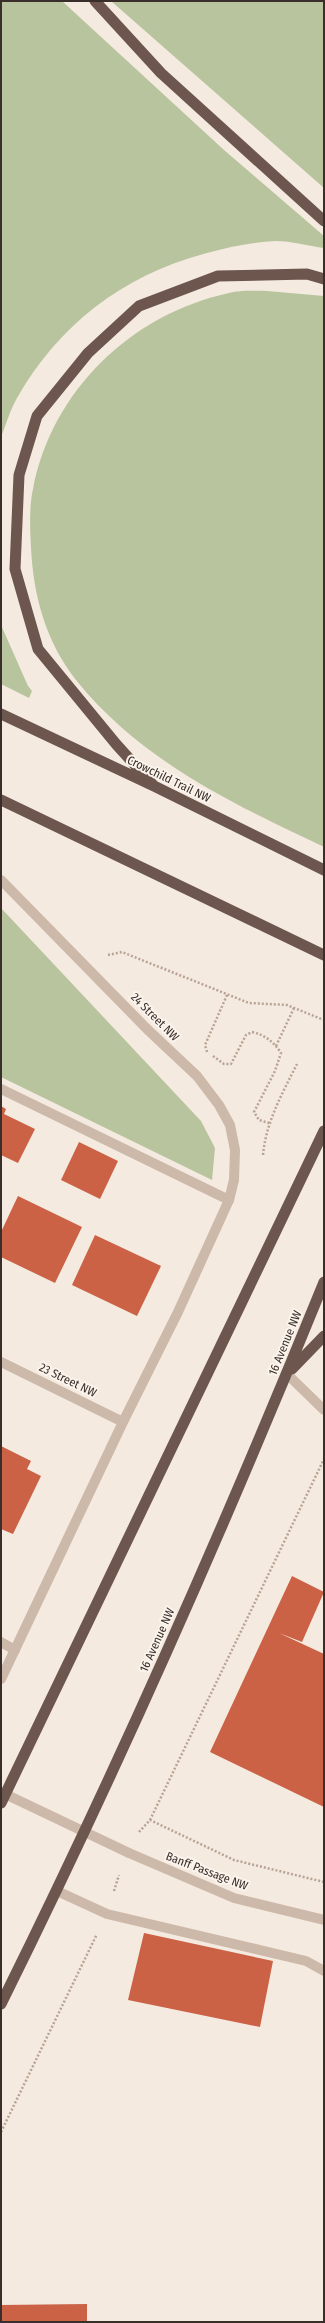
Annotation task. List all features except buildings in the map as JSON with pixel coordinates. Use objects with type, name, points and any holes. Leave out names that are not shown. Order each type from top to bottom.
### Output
[{"type":"highway","points":[[95,1],[161,73],[324,221]]},
{"type":"highway","points":[[154,786],[116,744],[38,649],[15,569],[19,475],[37,416],[88,352],[139,306],[218,276],[307,274],[324,279]]},
{"type":"highway","name":"Crowchild Trail NW","points":[[1,714],[154,786],[324,870]]},
{"type":"highway","points":[[1,800],[324,955]]},
{"type":"highway","points":[[3,1798],[324,1131]]},
{"type":"highway","name":"16 Avenue NW","points":[[1,2004],[85,1832],[165,1656],[287,1374],[324,1282]]},
{"type":"highway","points":[[287,1374],[324,1336]]},
{"type":"street","name":"24 Street NW","points":[[1,880],[147,1029],[197,1076],[219,1104],[230,1125],[235,1150],[234,1180],[229,1200]]},
{"type":"street","points":[[1,1089],[229,1200],[178,1312],[123,1422],[1,1679]]},
{"type":"street","name":"23 Street NW","points":[[1,1362],[123,1422]]},
{"type":"street","points":[[287,1374],[324,1410]]},
{"type":"street","points":[[1,1642],[15,1650]]},
{"type":"street","name":"Banff Passage NW","points":[[3,1798],[85,1832],[129,1853],[234,1898],[324,1920]]},
{"type":"street","points":[[57,1891],[107,1914],[306,1961],[324,1970]]},
{"type":"path","points":[[105,957],[110,953],[122,952],[249,1003],[299,1009],[324,1020]]},
{"type":"path","points":[[227,995],[205,1045],[208,1052],[224,1064],[230,1064],[246,1035],[252,1032],[262,1034],[276,1046],[281,1053],[275,1071],[254,1112],[259,1120],[269,1123]]},
{"type":"path","points":[[276,1046],[294,1008]]},
{"type":"path","points":[[263,1155],[264,1136],[297,1064]]},
{"type":"path","points":[[141,1828],[150,1820],[324,1459]]},
{"type":"path","points":[[150,1820],[234,1860],[324,1882]]},
{"type":"path","points":[[1,2132],[107,1914],[119,1874]]},
{"type":"green space","points":[[1,1],[62,1],[224,150],[324,236],[324,248],[282,241],[259,242],[232,247],[177,262],[148,274],[122,289],[97,306],[74,325],[53,347],[34,371],[17,398],[1,437]]},
{"type":"green space","points":[[111,1],[324,1],[324,188]]},
{"type":"green space","points":[[243,291],[267,291],[324,296],[324,847],[256,814],[190,777],[159,757],[129,734],[101,708],[76,680],[49,634],[38,600],[32,565],[30,518],[33,489],[43,453],[58,420],[78,389],[102,362],[129,338],[160,319],[194,303],[229,293]]},
{"type":"green space","points":[[1,625],[28,686],[32,691],[29,698],[1,684]]},
{"type":"green space","points":[[1,908],[201,1121],[215,1148],[212,1180],[1,1077]]}]
